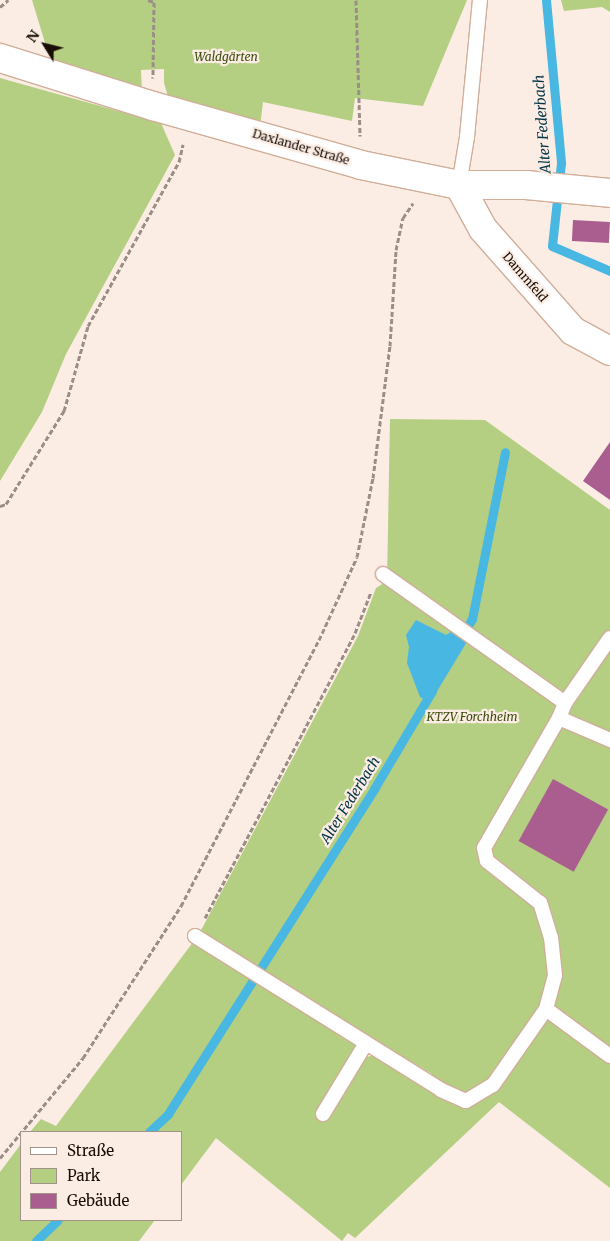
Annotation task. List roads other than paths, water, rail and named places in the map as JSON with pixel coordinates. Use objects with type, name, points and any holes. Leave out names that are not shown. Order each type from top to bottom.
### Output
[{"type":"street","name":"Daxlander Straße","points":[[0,58],[153,106],[361,164],[430,177],[459,185],[526,185],[610,193]]},
{"type":"street","name":"Dammfeld","points":[[459,185],[483,229],[573,332],[610,351]]},
{"type":"lane","points":[[459,185],[467,137],[480,0]]},
{"type":"lane","points":[[383,574],[565,703]]},
{"type":"lane","points":[[195,936],[441,1090],[466,1101],[493,1084],[546,1009],[555,975],[545,915],[540,903],[528,891],[487,861],[484,848],[559,718],[565,703],[610,638]]},
{"type":"lane","points":[[559,718],[610,740]]},
{"type":"lane","points":[[546,1009],[610,1056]]},
{"type":"lane","points":[[324,1114],[366,1043]]},
{"type":"water","points":[[416,620],[446,635],[454,630],[468,640],[430,703],[420,697],[407,663],[409,647],[406,635]]},
{"type":"waterway","name":"Alter Federbach","points":[[546,0],[561,163],[552,246],[610,271]]},
{"type":"waterway","name":"Alter Federbach","points":[[462,636],[472,619],[505,452]]},
{"type":"waterway","name":"Alter Federbach","points":[[150,1131],[168,1114],[374,789],[432,691]]},
{"type":"waterway","name":"Alter Federbach","points":[[36,1241],[57,1221]]},
{"type":"park label","name":"Waldgärten","points":[[226,57]]},
{"type":"park label","name":"KTZV Forchheim","points":[[472,717]]}]
